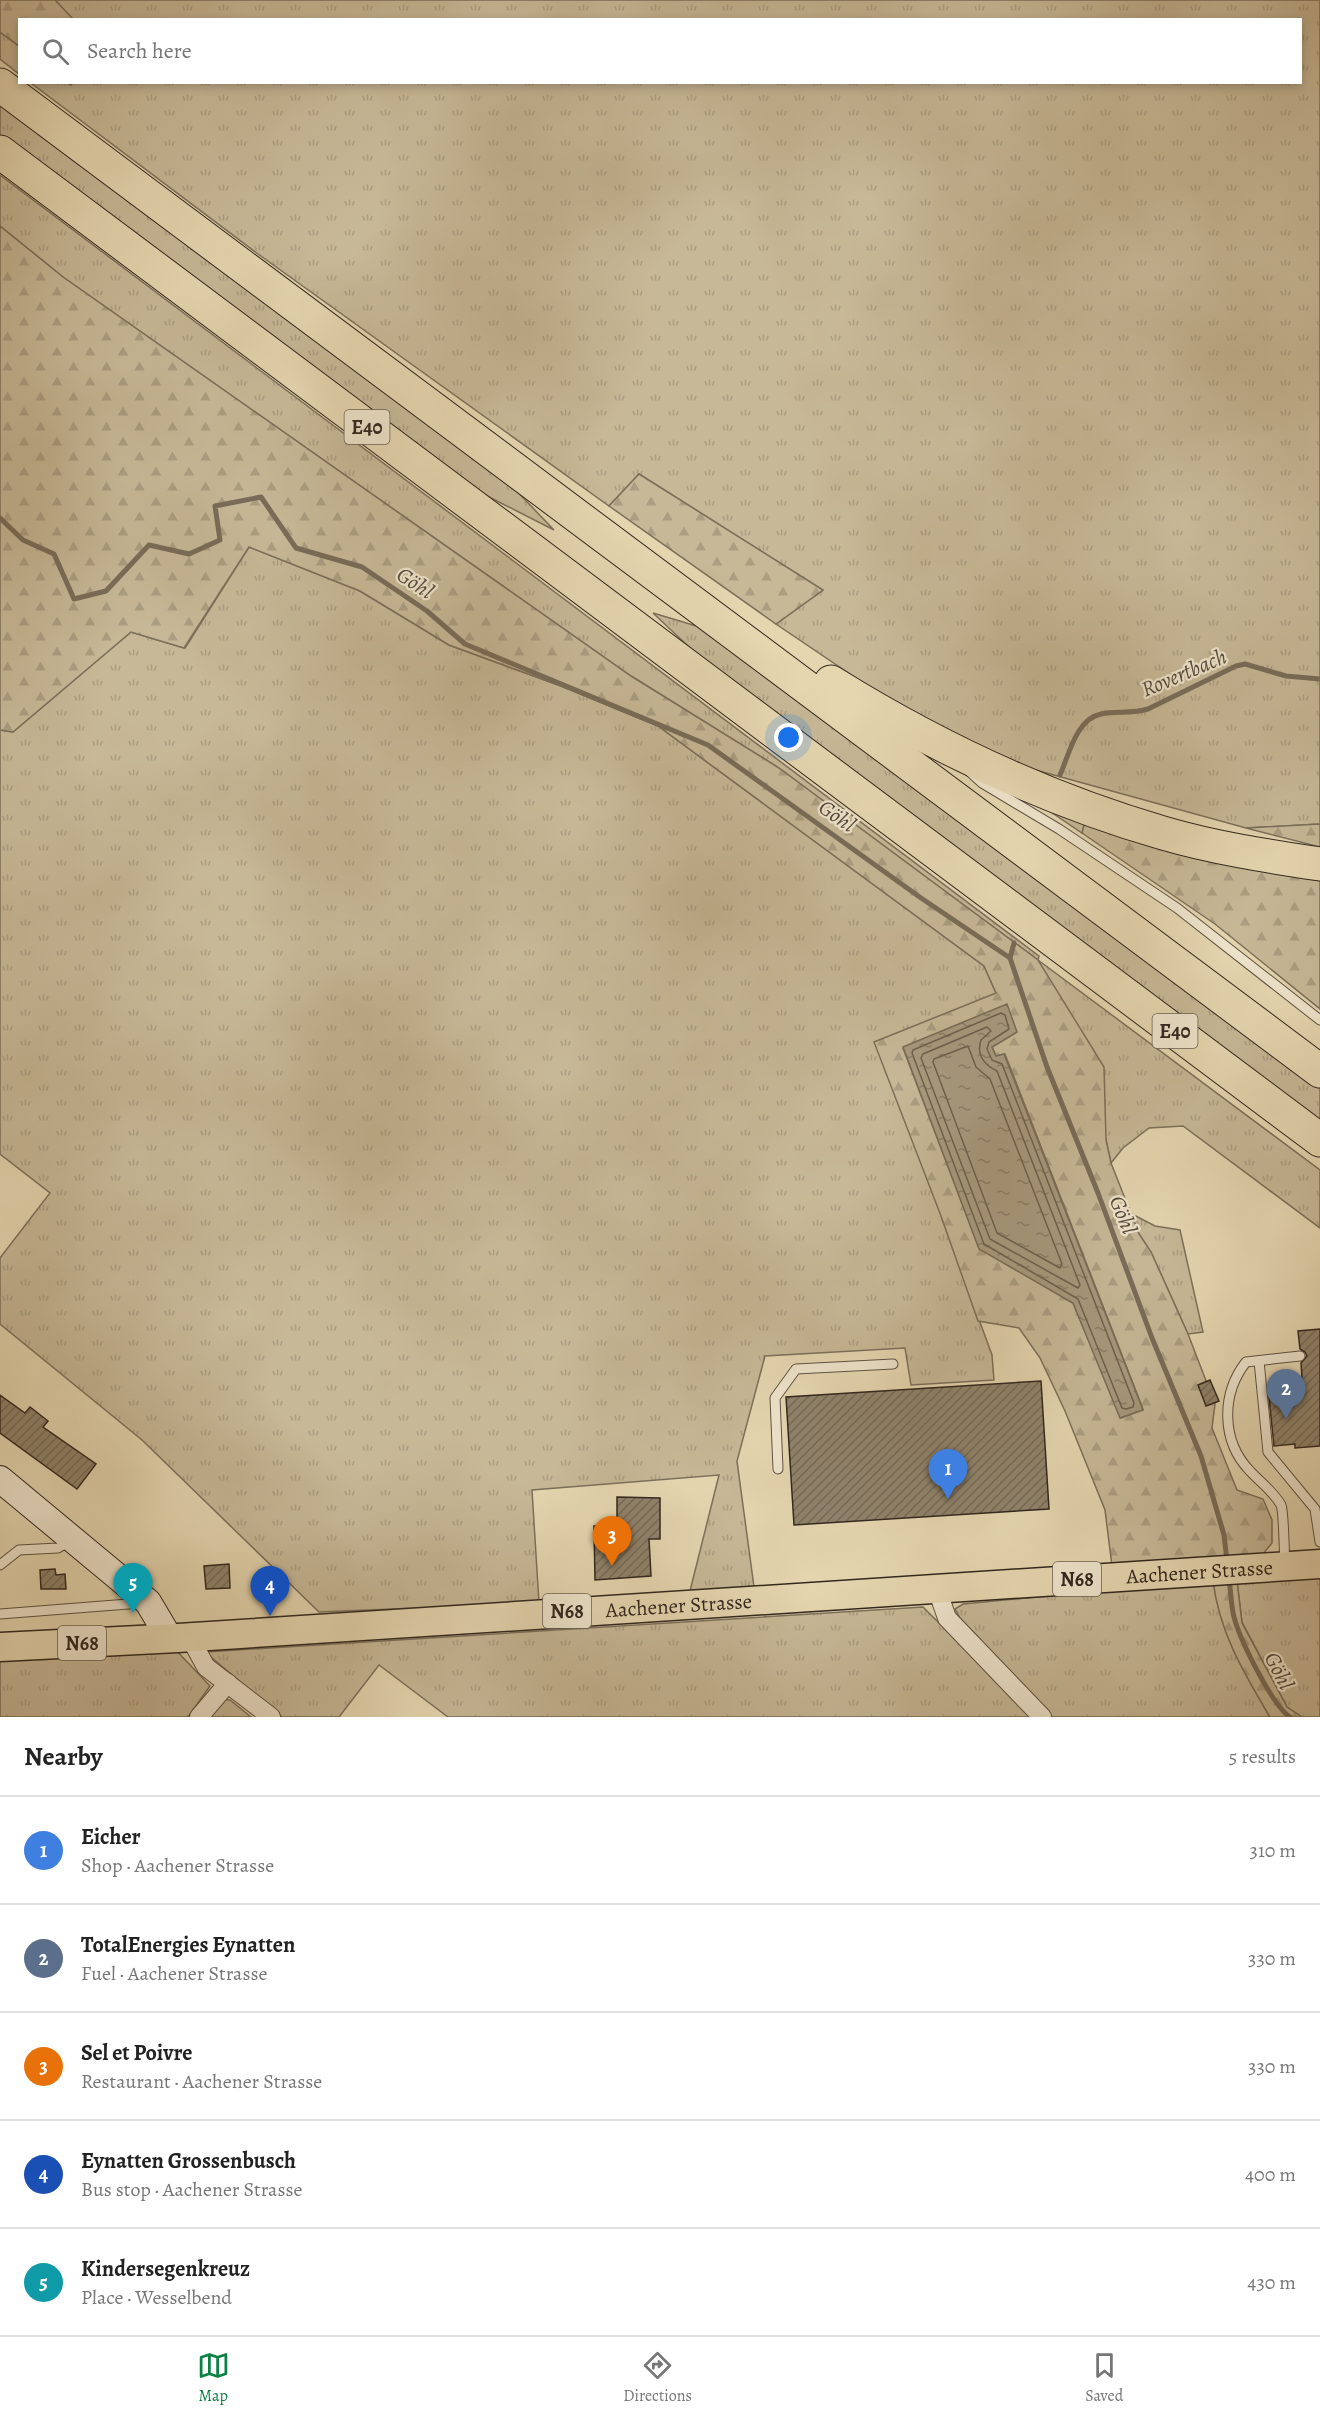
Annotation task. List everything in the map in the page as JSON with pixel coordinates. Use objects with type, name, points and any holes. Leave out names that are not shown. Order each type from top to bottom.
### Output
[{"type":"highway","name":"E40","points":[[0,85],[762,647],[801,672],[1035,857],[1320,1071]]},
{"type":"highway","name":"E40","points":[[0,152],[1320,1140]]},
{"type":"highway","points":[[801,672],[943,746],[1050,808],[1257,855],[1320,864]]},
{"type":"main road","name":"Aachener Strasse","points":[[0,1647],[165,1639],[1320,1564]]},
{"type":"street","points":[[0,1479],[148,1602],[164,1629],[165,1639]]},
{"type":"street","points":[[939,1589],[947,1618],[1042,1717]]},
{"type":"street","points":[[194,1637],[195,1647],[206,1666],[271,1717]]},
{"type":"street","points":[[199,1717],[228,1683]]},
{"type":"lane","points":[[1050,808],[1320,1020]]},
{"type":"lane","points":[[1285,1566],[1282,1506],[1248,1469],[1230,1442],[1227,1410],[1235,1376],[1246,1362],[1300,1356]]},
{"type":"lane","points":[[1259,1361],[1268,1452],[1318,1505],[1320,1542]]},
{"type":"lane","points":[[778,1469],[775,1398],[796,1369],[893,1364]]},
{"type":"lane","points":[[0,1565],[19,1550],[58,1548],[74,1539]]},
{"type":"lane","points":[[0,1614],[148,1602]]},
{"type":"green space","points":[[0,0],[55,0],[72,18],[18,18],[18,45],[0,32]]},
{"type":"green space","points":[[55,0],[1320,0],[1320,824],[1246,828],[1032,769],[955,737],[887,699],[776,624],[823,590],[639,474],[609,506],[258,254],[32,84],[1302,84],[1302,18],[71,18]]},
{"type":"green space","points":[[0,32],[18,45],[18,73],[0,59]]},
{"type":"green space","points":[[0,94],[508,482],[554,530],[456,480],[0,140]]},
{"type":"green space","points":[[0,175],[1039,956],[1038,960],[779,768],[631,676],[63,277],[0,226]]},
{"type":"green space","points":[[0,226],[63,277],[631,676],[779,768],[1038,960],[1104,1067],[1106,1140],[1111,1163],[1139,1234],[1151,1252],[1188,1334],[1215,1404],[1212,1428],[1237,1490],[1263,1499],[1272,1520],[1272,1543],[1262,1555],[1112,1566],[1105,1510],[1065,1411],[1040,1358],[1019,1328],[978,1321],[941,1216],[874,1042],[996,993],[984,966],[658,726],[561,686],[449,645],[360,591],[249,547],[184,648],[131,632],[13,732],[0,730]],"holes":[[[1017,1032],[992,1047],[996,1056],[1005,1054],[1143,1409],[1121,1418],[1073,1303],[979,1248],[903,1048]]]},
{"type":"green space","points":[[639,474],[823,590],[776,624],[609,506]]},
{"type":"green space","points":[[249,547],[360,591],[449,645],[561,686],[658,726],[984,966],[996,993],[941,1216],[992,1355],[994,1380],[911,1385],[905,1348],[765,1356],[737,1461],[754,1587],[690,1591],[719,1475],[532,1490],[539,1603],[319,1612],[142,1440],[0,1324],[0,1258],[50,1193],[0,1154],[0,730],[13,732],[131,632],[185,648]]},
{"type":"green space","points":[[653,613],[723,634],[1320,1083],[1320,1126],[722,678]]},
{"type":"green space","points":[[1039,804],[1086,818],[1082,833]]},
{"type":"green space","points":[[1086,818],[1320,872],[1320,1009],[1215,924],[1082,833]]},
{"type":"green space","points":[[1320,824],[1320,847],[1246,828]]},
{"type":"green space","points":[[1038,960],[1320,1170],[1320,1228],[1183,1126],[1149,1128],[1123,1148],[1111,1163],[1106,1140]]},
{"type":"green space","points":[[1130,1213],[1155,1226],[1180,1230],[1203,1332],[1188,1334],[1151,1252],[1139,1234]]},
{"type":"green space","points":[[1320,1578],[1320,1717],[1302,1717],[1287,1707],[1242,1622],[1237,1581]]},
{"type":"green space","points":[[1213,1580],[1221,1617],[1234,1652],[1270,1717],[1052,1717],[960,1618],[955,1609],[963,1604]]},
{"type":"green space","points":[[1213,1580],[1237,1581],[1242,1623],[1287,1707],[1302,1717],[1270,1717],[1234,1652],[1221,1617]]},
{"type":"green space","points":[[923,1607],[1033,1717],[448,1717],[379,1665],[339,1717],[282,1717],[205,1652]]},
{"type":"green space","points":[[173,1647],[210,1686],[188,1717],[0,1717],[0,1661]]},
{"type":"green space","points":[[216,1699],[230,1700],[251,1717],[202,1717]]},
{"type":"water","points":[[1007,1004],[1017,1032],[992,1047],[996,1056],[1004,1054],[1143,1410],[1120,1418],[1073,1303],[979,1249],[903,1047]]},
{"type":"building","points":[[1320,1329],[1320,1446],[1295,1448],[1295,1444],[1274,1446],[1269,1397],[1303,1393],[1301,1363],[1307,1356],[1300,1349],[1298,1331]]},
{"type":"building","points":[[1210,1380],[1219,1401],[1206,1406],[1198,1385]]},
{"type":"building","points":[[1041,1381],[1049,1509],[794,1525],[786,1397]]},
{"type":"building","points":[[0,1395],[25,1413],[30,1407],[48,1421],[43,1427],[96,1464],[77,1489],[0,1433]]},
{"type":"building","points":[[617,1497],[660,1498],[660,1539],[649,1539],[651,1576],[595,1580],[594,1526],[617,1525]]},
{"type":"building","points":[[229,1564],[230,1588],[206,1589],[204,1566]]},
{"type":"building","points":[[55,1569],[56,1575],[65,1574],[66,1589],[41,1589],[40,1570]]},
{"type":"waterway","name":"Göhl","points":[[0,518],[23,540],[54,554],[74,599],[106,591],[149,545],[189,554],[220,540],[215,506],[261,497],[296,548],[362,567],[427,611],[465,644],[708,745],[921,898],[1010,958],[1047,1067],[1098,1193],[1152,1338],[1201,1456],[1224,1535],[1227,1561]]},
{"type":"waterway","name":"Rovertbach","points":[[1060,775],[1074,739],[1079,730],[1092,717],[1148,709],[1236,666],[1245,664],[1286,676],[1320,679]]},
{"type":"waterway","name":"Rovertbach","points":[[1010,958],[1014,943]]},
{"type":"waterway","name":"Göhl","points":[[1229,1580],[1234,1617],[1243,1641],[1274,1700],[1290,1717]]},
{"type":"place","name":"TotalEnergies Eynatten","points":[[1286,1419]]},
{"type":"place","name":"Eicher","points":[[948,1499]]},
{"type":"place","name":"Sel et Poivre","points":[[612,1566]]},
{"type":"place","name":"Kindersegenkreuz","points":[[133,1613]]},
{"type":"place","name":"Eynatten Grossenbusch","points":[[270,1616]]}]
